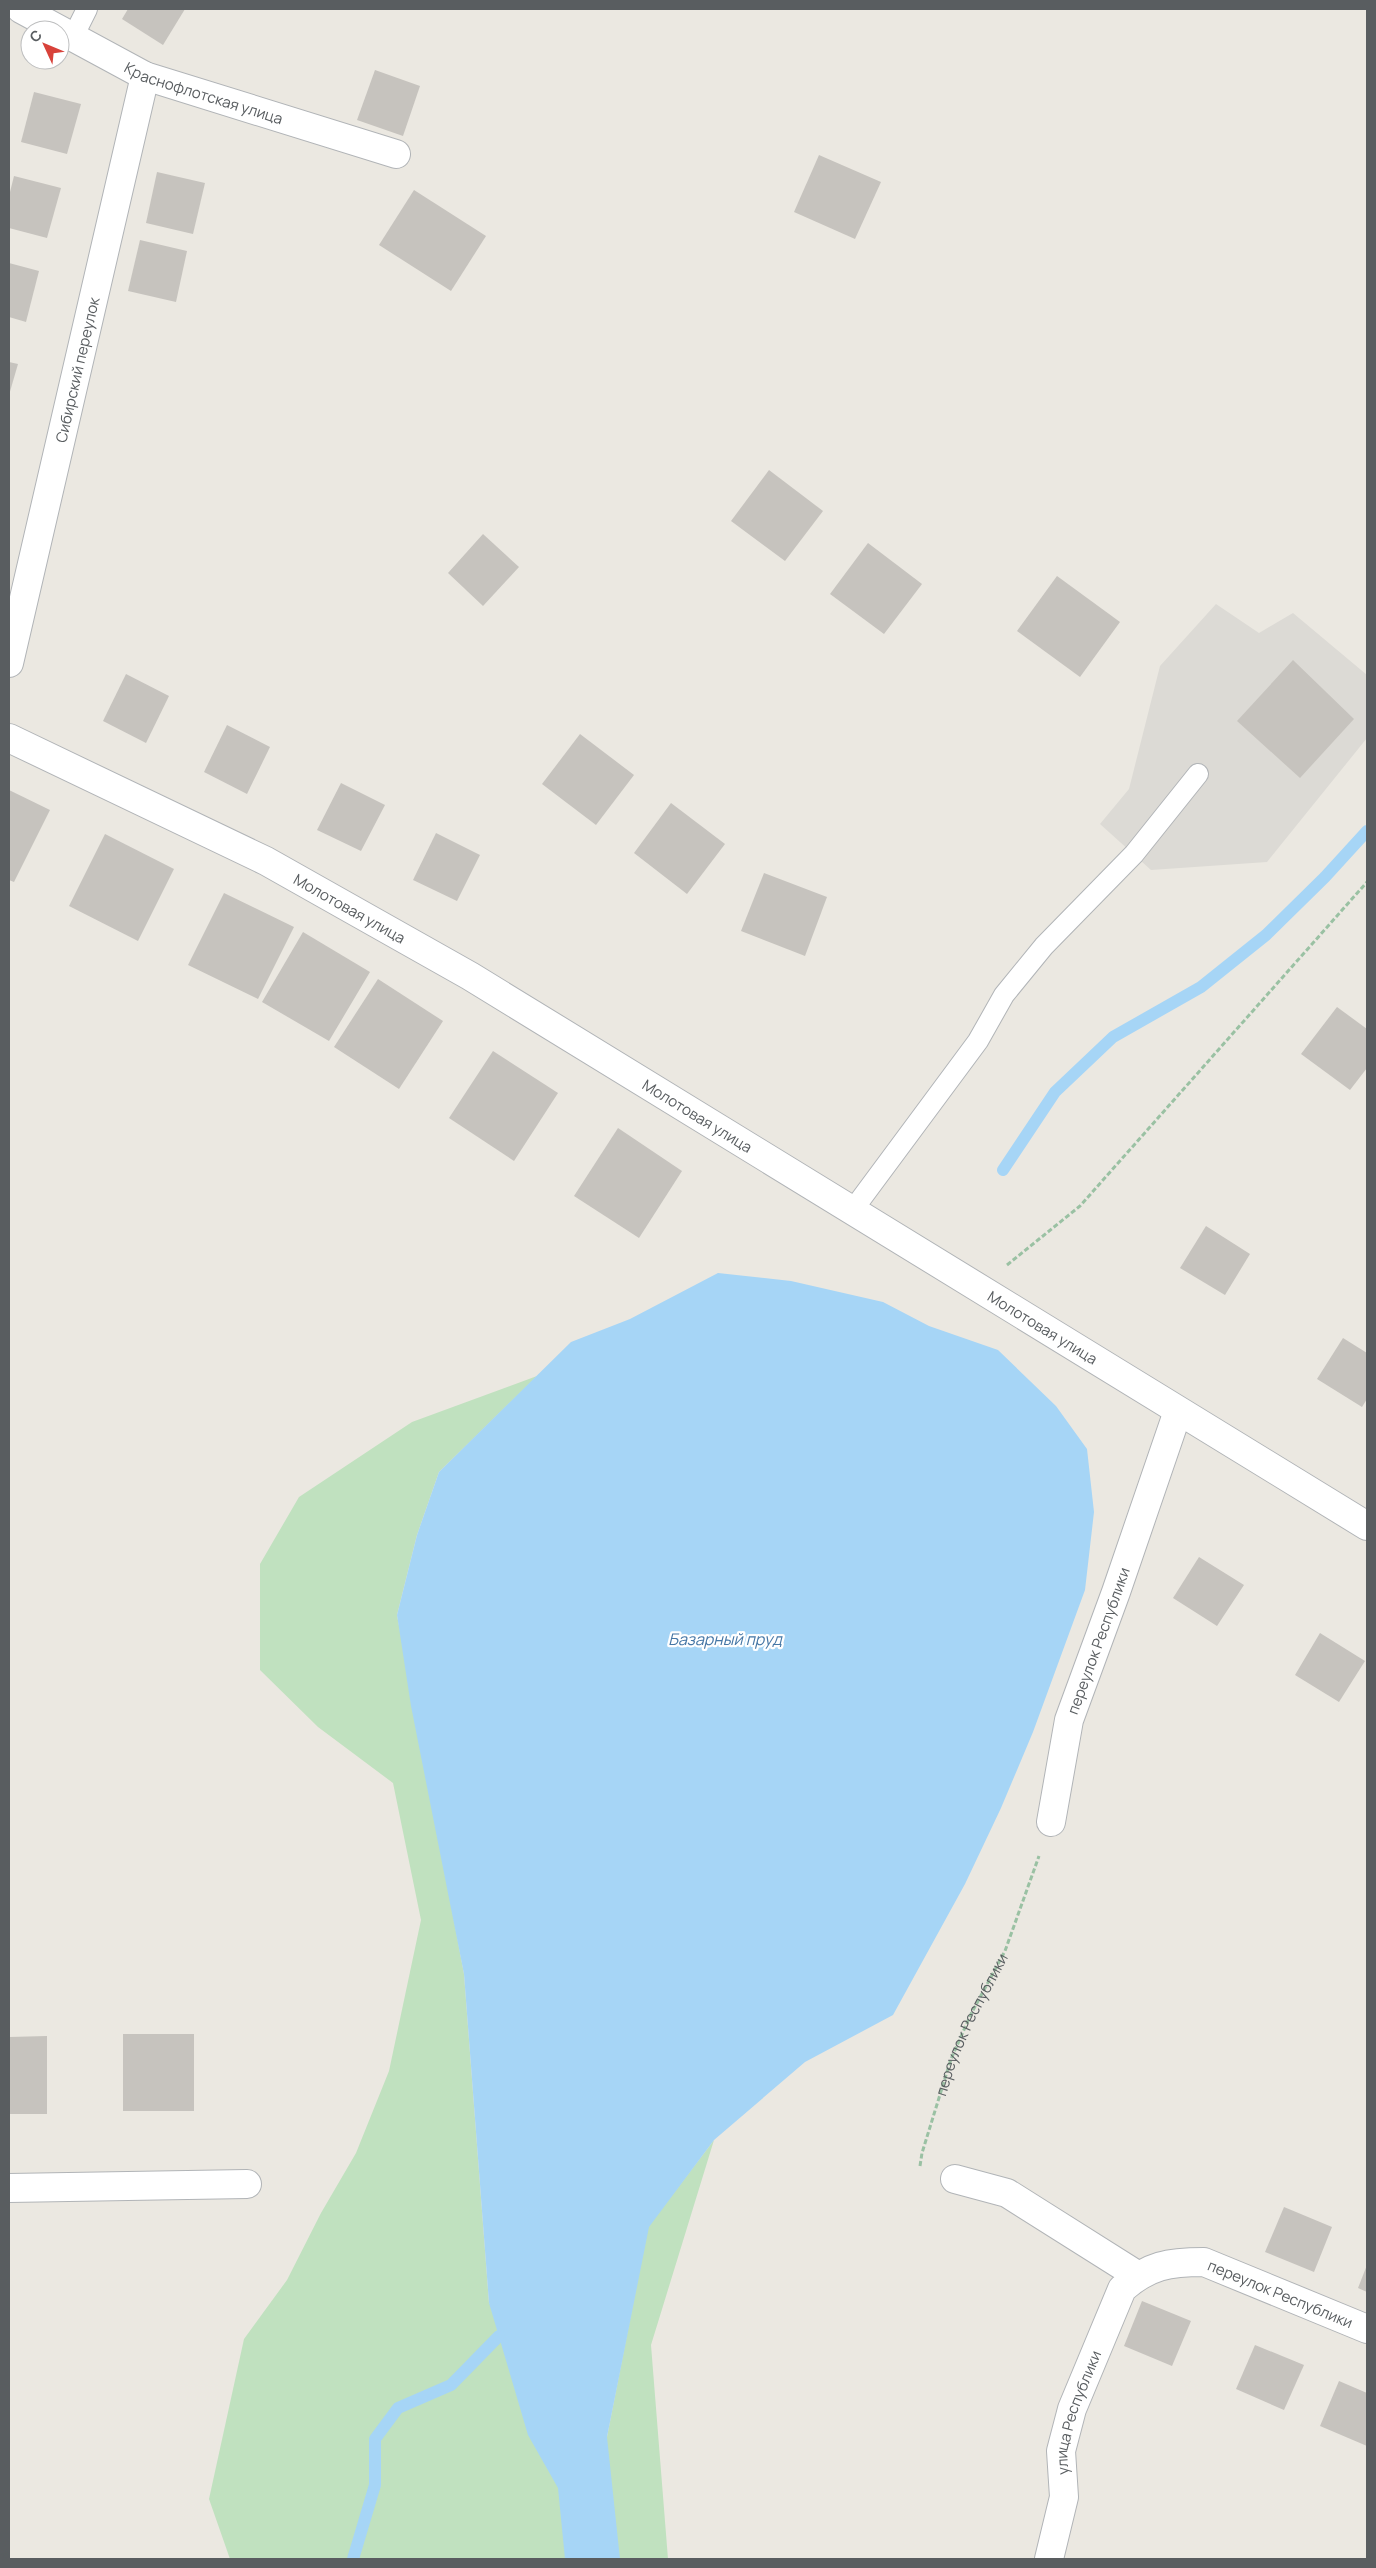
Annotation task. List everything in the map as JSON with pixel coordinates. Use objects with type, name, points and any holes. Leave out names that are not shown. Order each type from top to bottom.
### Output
[{"type":"street","name":"Краснофлотская улица","points":[[21,9],[145,76],[396,154]]},
{"type":"street","name":"Сибирский переулок","points":[[9,663],[145,76]]},
{"type":"street","name":"Молотовая улица","points":[[9,738],[266,861],[470,976],[1367,1526]]},
{"type":"street","name":"переулок Республики","points":[[1050,1822],[1069,1720],[1116,1592],[1178,1411]]},
{"type":"street","points":[[956,2179],[1007,2193],[1137,2275]]},
{"type":"street","points":[[9,2188],[246,2184]]},
{"type":"street","name":"переулок Республики","points":[[1137,2275],[1157,2266],[1182,2262],[1204,2262],[1367,2329]]},
{"type":"street","name":"улица Республики","points":[[1049,2559],[1064,2497],[1062,2451],[1072,2409],[1122,2289],[1137,2275]]},
{"type":"lane","points":[[73,37],[87,9]]},
{"type":"lane","points":[[852,1211],[978,1041],[1004,995],[1044,946],[1134,854],[1198,774]]},
{"type":"path","points":[[980,1287],[1080,1206],[1367,882]]},
{"type":"path","name":"переулок Республики","points":[[956,2179],[919,2173],[922,2153],[951,2059],[971,2014],[1005,1951],[1050,1822]]},
{"type":"shaded area","points":[[1216,604],[1259,633],[1293,613],[1367,675],[1367,738],[1267,862],[1151,870],[1100,824],[1129,789],[1160,666]]},
{"type":"green space","points":[[537,1376],[439,1472],[417,1535],[397,1615],[464,1974],[489,2303],[607,2437],[648,2227],[714,2140],[651,2345],[668,2559],[230,2559],[209,2499],[244,2339],[287,2280],[321,2213],[356,2153],[389,2071],[421,1920],[393,1783],[318,1727],[260,1670],[260,1564],[299,1497],[412,1422]]},
{"type":"water","name":"Базарный пруд","points":[[718,1273],[791,1281],[883,1302],[929,1326],[998,1350],[1056,1406],[1087,1449],[1094,1512],[1085,1590],[1033,1732],[1001,1808],[965,1884],[893,2015],[805,2062],[714,2140],[649,2227],[607,2437],[620,2559],[565,2559],[558,2488],[528,2435],[489,2303],[464,1974],[411,1706],[397,1615],[417,1535],[439,1472],[571,1342],[630,1319]]},
{"type":"building","points":[[128,9],[185,9],[163,45],[122,19]]},
{"type":"building","points":[[375,70],[420,86],[403,136],[357,120]]},
{"type":"building","points":[[34,92],[81,104],[67,154],[21,142]]},
{"type":"building","points":[[819,155],[881,182],[855,239],[794,212]]},
{"type":"building","points":[[157,172],[205,183],[193,234],[146,223]]},
{"type":"building","points":[[14,176],[61,188],[47,238],[9,228],[9,196]]},
{"type":"building","points":[[414,190],[486,236],[451,291],[379,245]]},
{"type":"building","points":[[140,240],[187,251],[176,302],[128,291]]},
{"type":"building","points":[[9,263],[39,271],[26,322],[9,317]]},
{"type":"building","points":[[9,362],[18,364],[9,395]]},
{"type":"building","points":[[769,470],[823,511],[785,561],[731,521]]},
{"type":"building","points":[[483,534],[519,567],[483,606],[448,573]]},
{"type":"building","points":[[868,543],[922,584],[884,634],[830,594]]},
{"type":"building","points":[[1057,576],[1120,622],[1080,677],[1017,631]]},
{"type":"building","points":[[1293,660],[1354,719],[1300,778],[1237,721]]},
{"type":"building","points":[[126,674],[169,696],[146,743],[103,721]]},
{"type":"building","points":[[227,725],[270,747],[247,794],[204,772]]},
{"type":"building","points":[[580,734],[634,775],[596,825],[542,784]]},
{"type":"building","points":[[341,783],[385,805],[361,851],[317,830]]},
{"type":"building","points":[[9,790],[50,810],[14,882],[9,880]]},
{"type":"building","points":[[671,803],[725,844],[687,894],[634,853]]},
{"type":"building","points":[[436,833],[480,855],[457,901],[413,880]]},
{"type":"building","points":[[105,834],[174,869],[138,941],[69,906]]},
{"type":"building","points":[[764,873],[827,897],[805,956],[741,931]]},
{"type":"building","points":[[224,893],[294,927],[258,999],[188,965]]},
{"type":"building","points":[[303,932],[370,972],[329,1041],[262,1002]]},
{"type":"building","points":[[378,979],[443,1021],[399,1089],[334,1047]]},
{"type":"building","points":[[1337,1007],[1367,1029],[1367,1068],[1350,1090],[1301,1054]]},
{"type":"building","points":[[493,1051],[558,1093],[514,1161],[449,1118]]},
{"type":"building","points":[[618,1128],[682,1171],[639,1238],[574,1196]]},
{"type":"building","points":[[1206,1226],[1250,1254],[1225,1295],[1180,1268]]},
{"type":"building","points":[[1343,1338],[1367,1353],[1367,1399],[1362,1407],[1317,1379]]},
{"type":"building","points":[[1199,1557],[1244,1585],[1217,1626],[1173,1598]]},
{"type":"building","points":[[1320,1633],[1365,1661],[1339,1702],[1295,1675]]},
{"type":"building","points":[[123,2034],[194,2034],[194,2111],[123,2111]]},
{"type":"building","points":[[47,2036],[47,2114],[9,2114],[9,2037]]},
{"type":"building","points":[[1284,2207],[1332,2227],[1314,2272],[1265,2252]]},
{"type":"building","points":[[1367,2265],[1367,2292],[1358,2288]]},
{"type":"building","points":[[1142,2301],[1191,2321],[1172,2366],[1124,2346]]},
{"type":"building","points":[[1255,2345],[1304,2365],[1284,2410],[1236,2389]]},
{"type":"building","points":[[1339,2381],[1367,2393],[1367,2446],[1320,2426]]},
{"type":"waterway","points":[[1003,1170],[1055,1092],[1113,1037],[1201,987],[1266,935],[1325,877],[1367,831]]},
{"type":"waterway","points":[[353,2559],[375,2485],[375,2439],[398,2408],[451,2385],[499,2336]]}]
